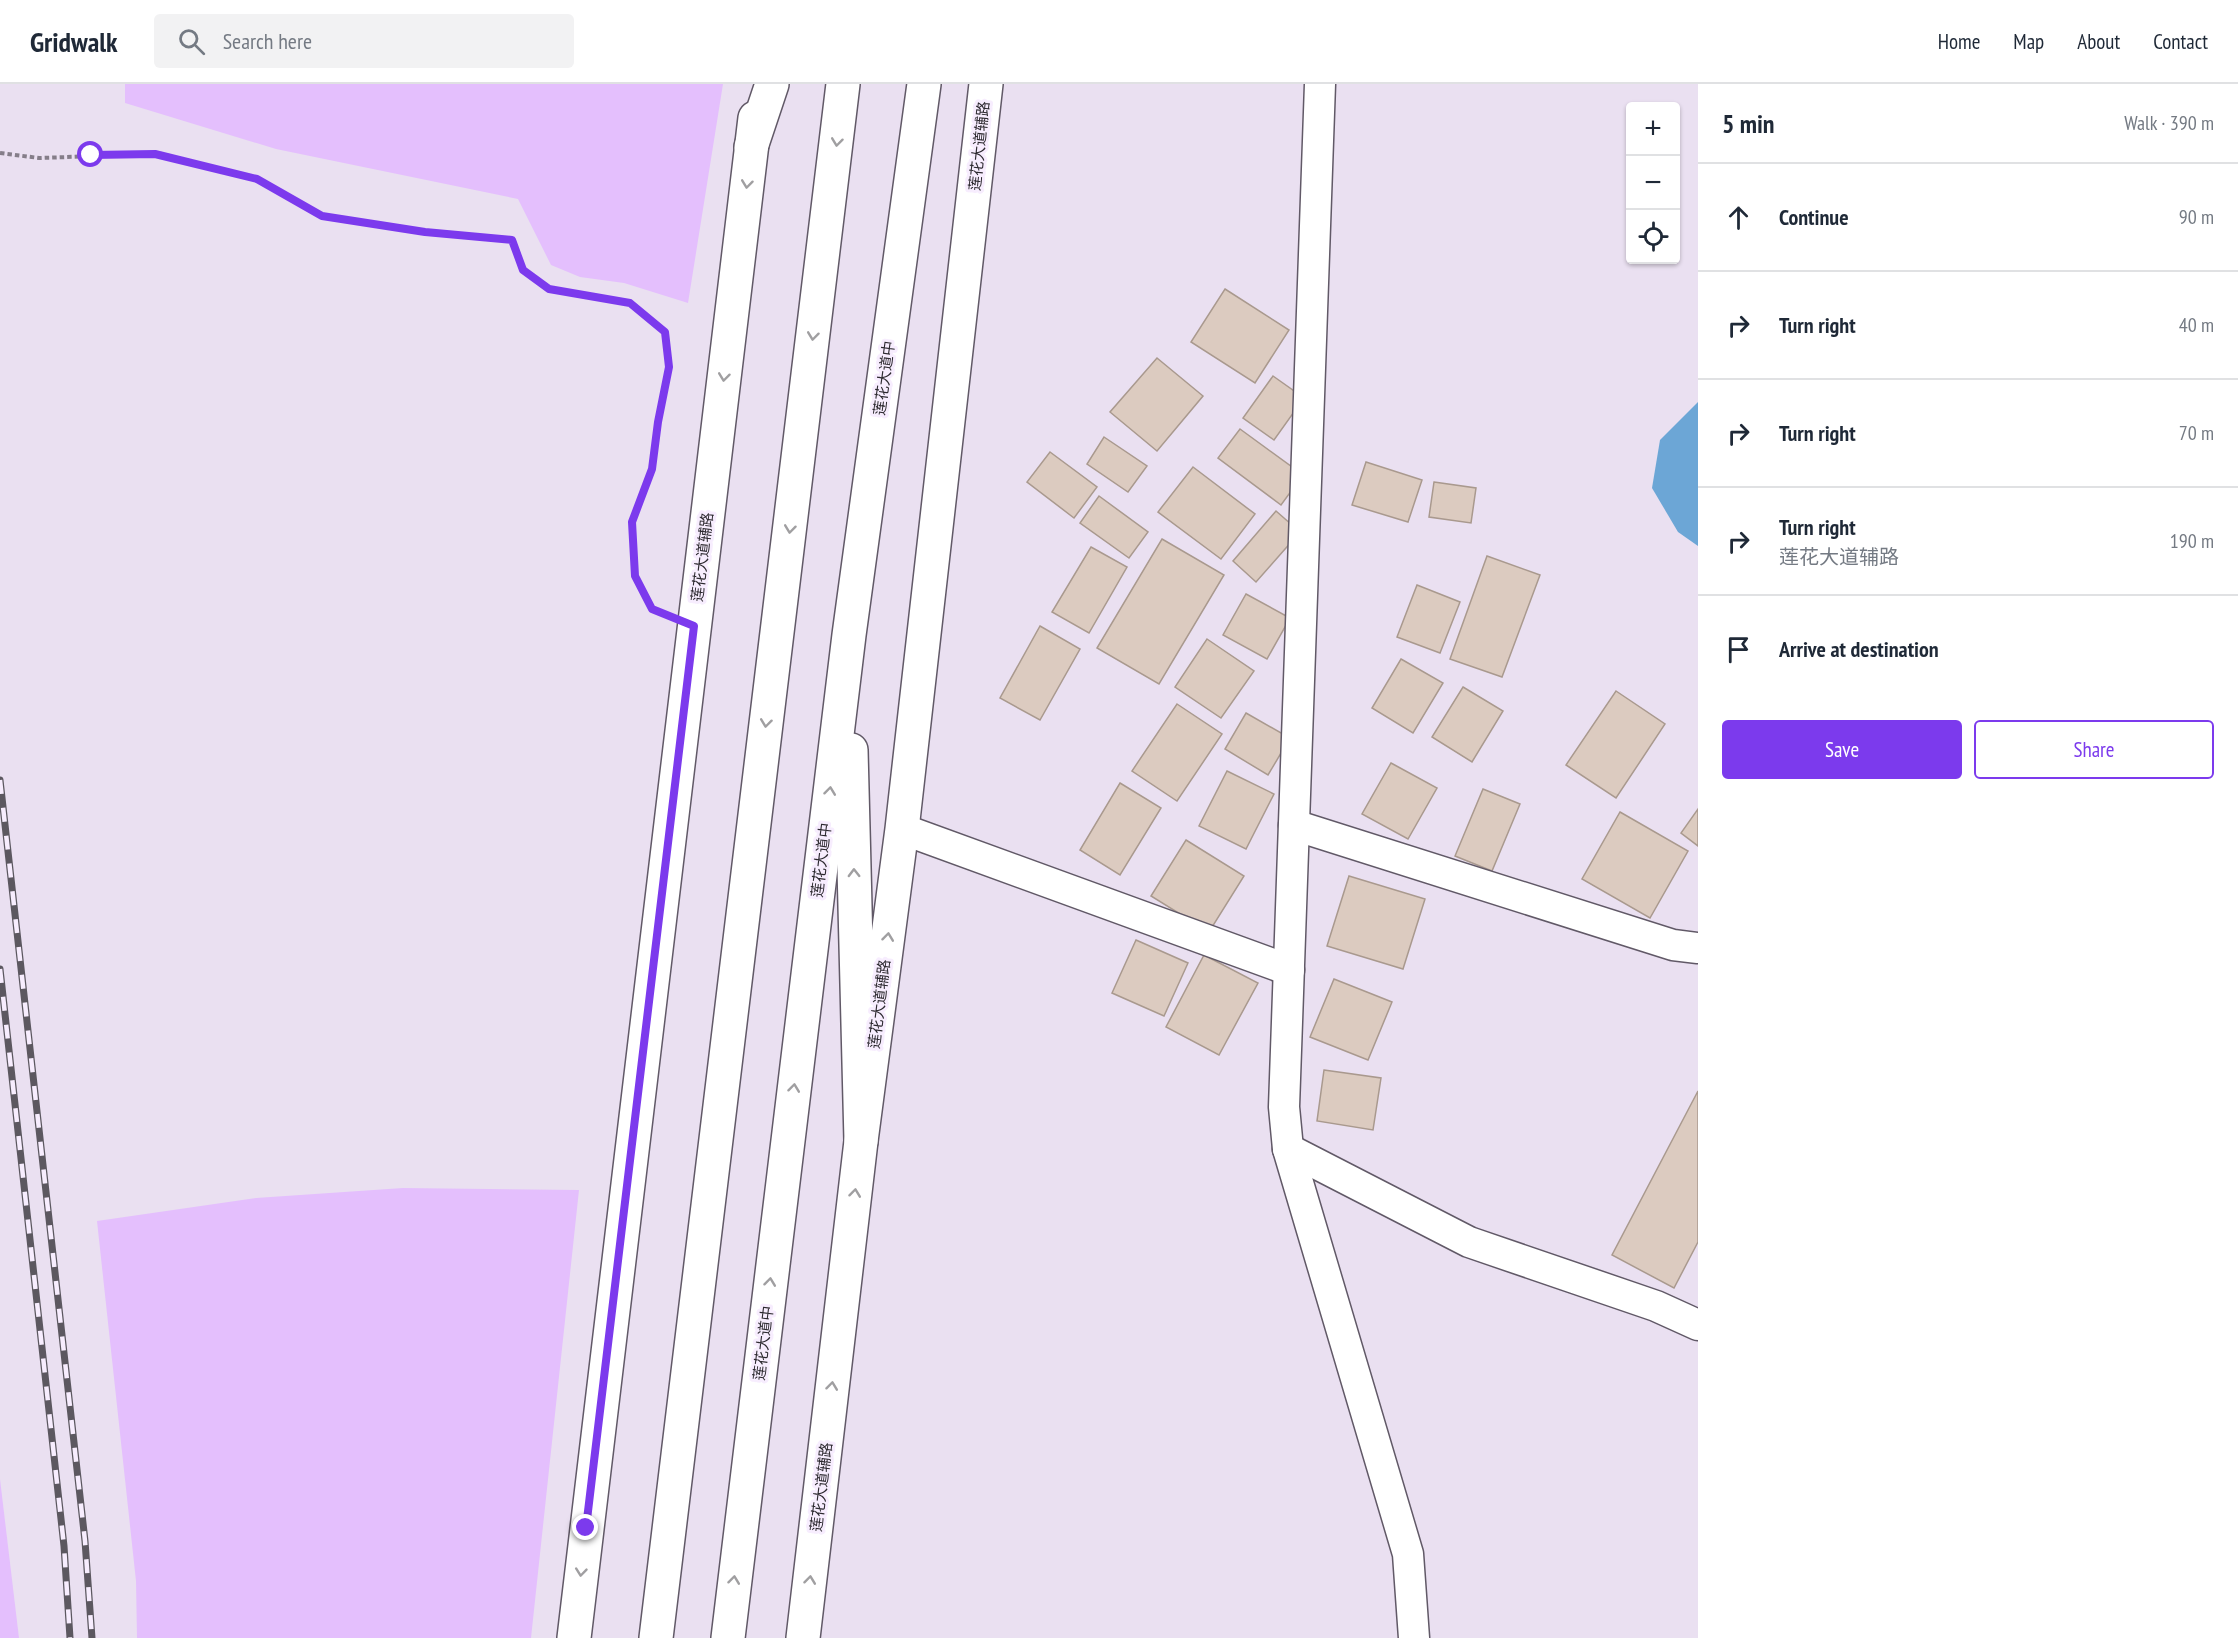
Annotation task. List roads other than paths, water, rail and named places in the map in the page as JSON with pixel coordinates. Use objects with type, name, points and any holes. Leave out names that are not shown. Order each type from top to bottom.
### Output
[{"type":"main road","name":"莲花大道辅路","points":[[574,1638],[760,84]]},
{"type":"main road","points":[[751,147],[772,84]]},
{"type":"main road","points":[[656,1638],[843,84]]},
{"type":"main road","name":"莲花大道中","points":[[728,1638],[849,635],[924,84]]},
{"type":"main road","name":"莲花大道辅路","points":[[803,1638],[861,1141],[902,829],[986,84]]},
{"type":"main road","points":[[849,635],[861,1141]]},
{"type":"street","points":[[1320,84],[1284,1107],[1288,1149],[1408,1554],[1414,1638]]},
{"type":"street","points":[[1294,825],[1672,945],[1698,948]]},
{"type":"street","points":[[902,829],[1289,970]]},
{"type":"street","points":[[1288,1149],[1469,1242],[1656,1306],[1698,1325]]},
{"type":"water","points":[[1698,402],[1698,546],[1678,532],[1652,488],[1660,440]]},
{"type":"railway","points":[[0,780],[85,1541],[92,1638]]},
{"type":"railway","points":[[0,969],[64,1546],[70,1638]]}]
